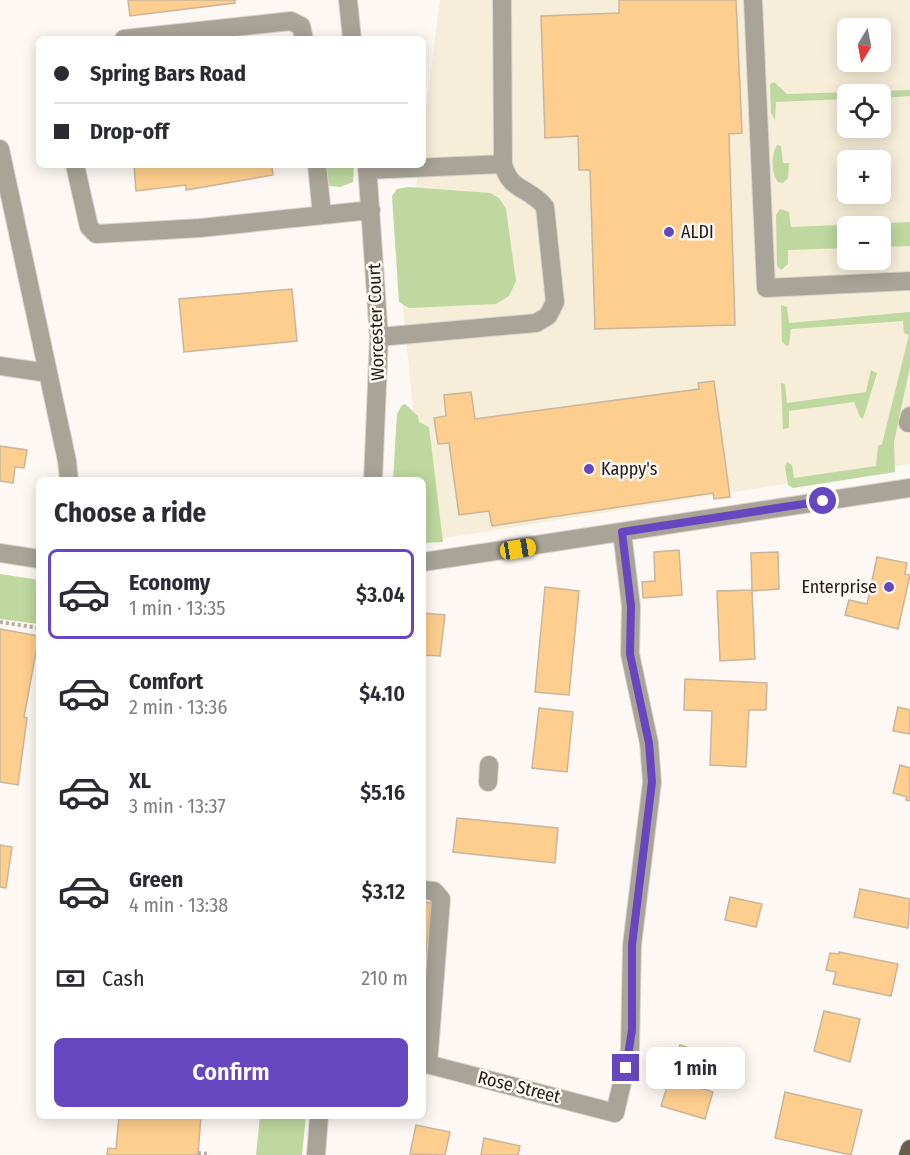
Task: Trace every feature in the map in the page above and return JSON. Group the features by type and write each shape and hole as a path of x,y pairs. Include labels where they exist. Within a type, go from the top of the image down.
{"main road":[{"path":"908,1155 910,1149"}],"street":[{"path":"348,0 352,36"},
{"path":"379,337 536,323 548,316 555,302 544,207 539,200 512,184 502,164 502,0"},
{"path":"753,0 766,288 910,280"},
{"path":"152,36 291,21 301,26 303,36"},
{"path":"0,149 67,460 69,477"},
{"path":"426,166 502,164"},
{"path":"76,168 89,227 96,234 200,228 371,210"},
{"path":"317,168 322,215"},
{"name":"Worcester Court","path":"367,168 379,337 373,477"},
{"path":"0,366 48,373"},
{"path":"426,562 910,488"},
{"name":"Rose Street","path":"426,1063 615,1113 630,1049 632,945 652,782 649,743 630,654 631,606 622,532"},
{"path":"0,553 36,559"},
{"path":"426,890 434,891 441,899 426,1063"},
{"path":"316,1155 319,1119"}],"path":[{"path":"0,622 36,628"},
{"path":"198,1153 210,1154"}],"shaded area":[{"path":"440,0 910,0 910,464 426,541 426,477 420,477 402,297 419,168 426,168 426,110"}],"green space":[{"path":"774,82 787,94 837,92 837,99 776,102 775,120 771,113 770,84"},
{"path":"910,90 910,96 891,97 891,91"},
{"path":"777,145 781,146 783,163 789,163 788,178 783,183 778,182 773,169"},
{"path":"325,168 354,168 353,182 340,187 329,186"},
{"path":"409,187 490,193 499,198 506,209 516,281 509,296 496,304 409,308 399,302 392,196 397,189"},
{"path":"780,209 789,212 791,227 837,225 837,248 788,250 788,264 781,270 777,266 776,215"},
{"path":"910,222 910,246 891,247 891,223"},
{"path":"781,305 787,307 789,323 910,312 910,367 894,442 895,472 793,488 788,485 785,467 787,462 792,465 794,478 876,466 878,446 882,444 909,335 904,333 903,321 791,329 789,345 786,346 782,341"},
{"path":"871,370 877,373 863,419 854,402 789,411 789,428 783,429 781,383 785,384 787,403 866,392"},
{"path":"405,404 418,416 419,422 429,427 443,542 426,543 426,477 393,477 397,414"},
{"path":"0,574 36,580 36,624 0,619"},
{"path":"260,1119 306,1119 302,1155 256,1155"}],"building":[{"path":"128,0 235,0 235,3 130,16"},
{"path":"619,0 736,0 742,133 729,134 735,325 595,329 590,170 579,170 578,136 545,138 541,16 619,13"},
{"path":"134,168 272,168 273,175 186,190 186,185 136,191"},
{"path":"292,289 297,341 184,352 179,299"},
{"name":"Kappy's","path":"714,381 730,497 714,499 713,493 492,526 489,511 459,515 449,443 438,444 434,418 446,416 444,395 471,392 475,419 699,389 698,383"},
{"path":"0,446 27,450 24,468 15,467 13,483 0,481"},
{"path":"679,550 682,595 643,598 642,582 655,581 654,552"},
{"path":"778,552 779,589 752,591 755,659 720,661 717,591 752,590 751,553"},
{"name":"Enterprise","path":"877,557 907,563 905,574 910,575 898,629 845,615 849,600 867,604"},
{"path":"545,587 579,591 569,695 535,692"},
{"path":"426,613 445,615 440,656 426,655"},
{"path":"0,629 36,635 36,652 24,717 27,718 18,785 0,782"},
{"path":"685,679 767,683 766,710 749,710 746,767 710,765 712,711 684,710"},
{"path":"898,707 910,710 910,734 893,731"},
{"path":"539,708 573,712 567,772 532,768"},
{"path":"900,765 910,768 910,801 906,800 907,797 893,793"},
{"path":"457,818 558,828 555,863 453,852"},
{"path":"0,845 12,847 6,888 0,887"},
{"path":"860,889 910,899 908,928 854,917"},
{"path":"730,897 762,904 756,927 725,920"},
{"path":"426,902 431,903 426,955"},
{"path":"839,952 898,964 891,996 833,984 836,972 826,970 830,953 839,954"},
{"path":"824,1011 860,1019 850,1062 814,1051"},
{"path":"680,1045 710,1055 700,1088 713,1092 705,1119 661,1106"},
{"path":"785,1092 862,1110 851,1155 775,1138"},
{"path":"119,1119 201,1119 198,1155 107,1155 108,1148 116,1149"},
{"path":"416,1125 450,1132 445,1155 410,1154"},
{"path":"484,1138 520,1146 518,1155 481,1155"}],"place":[{"name":"ALDI","path":"669,232"},
{"name":"Kappy's","path":"589,469"},
{"name":"Enterprise","path":"889,587"}],"route":[{"path":"626,1068 632,1030 632,945 652,782 649,743 630,654 631,606 622,532 823,501"}]}
